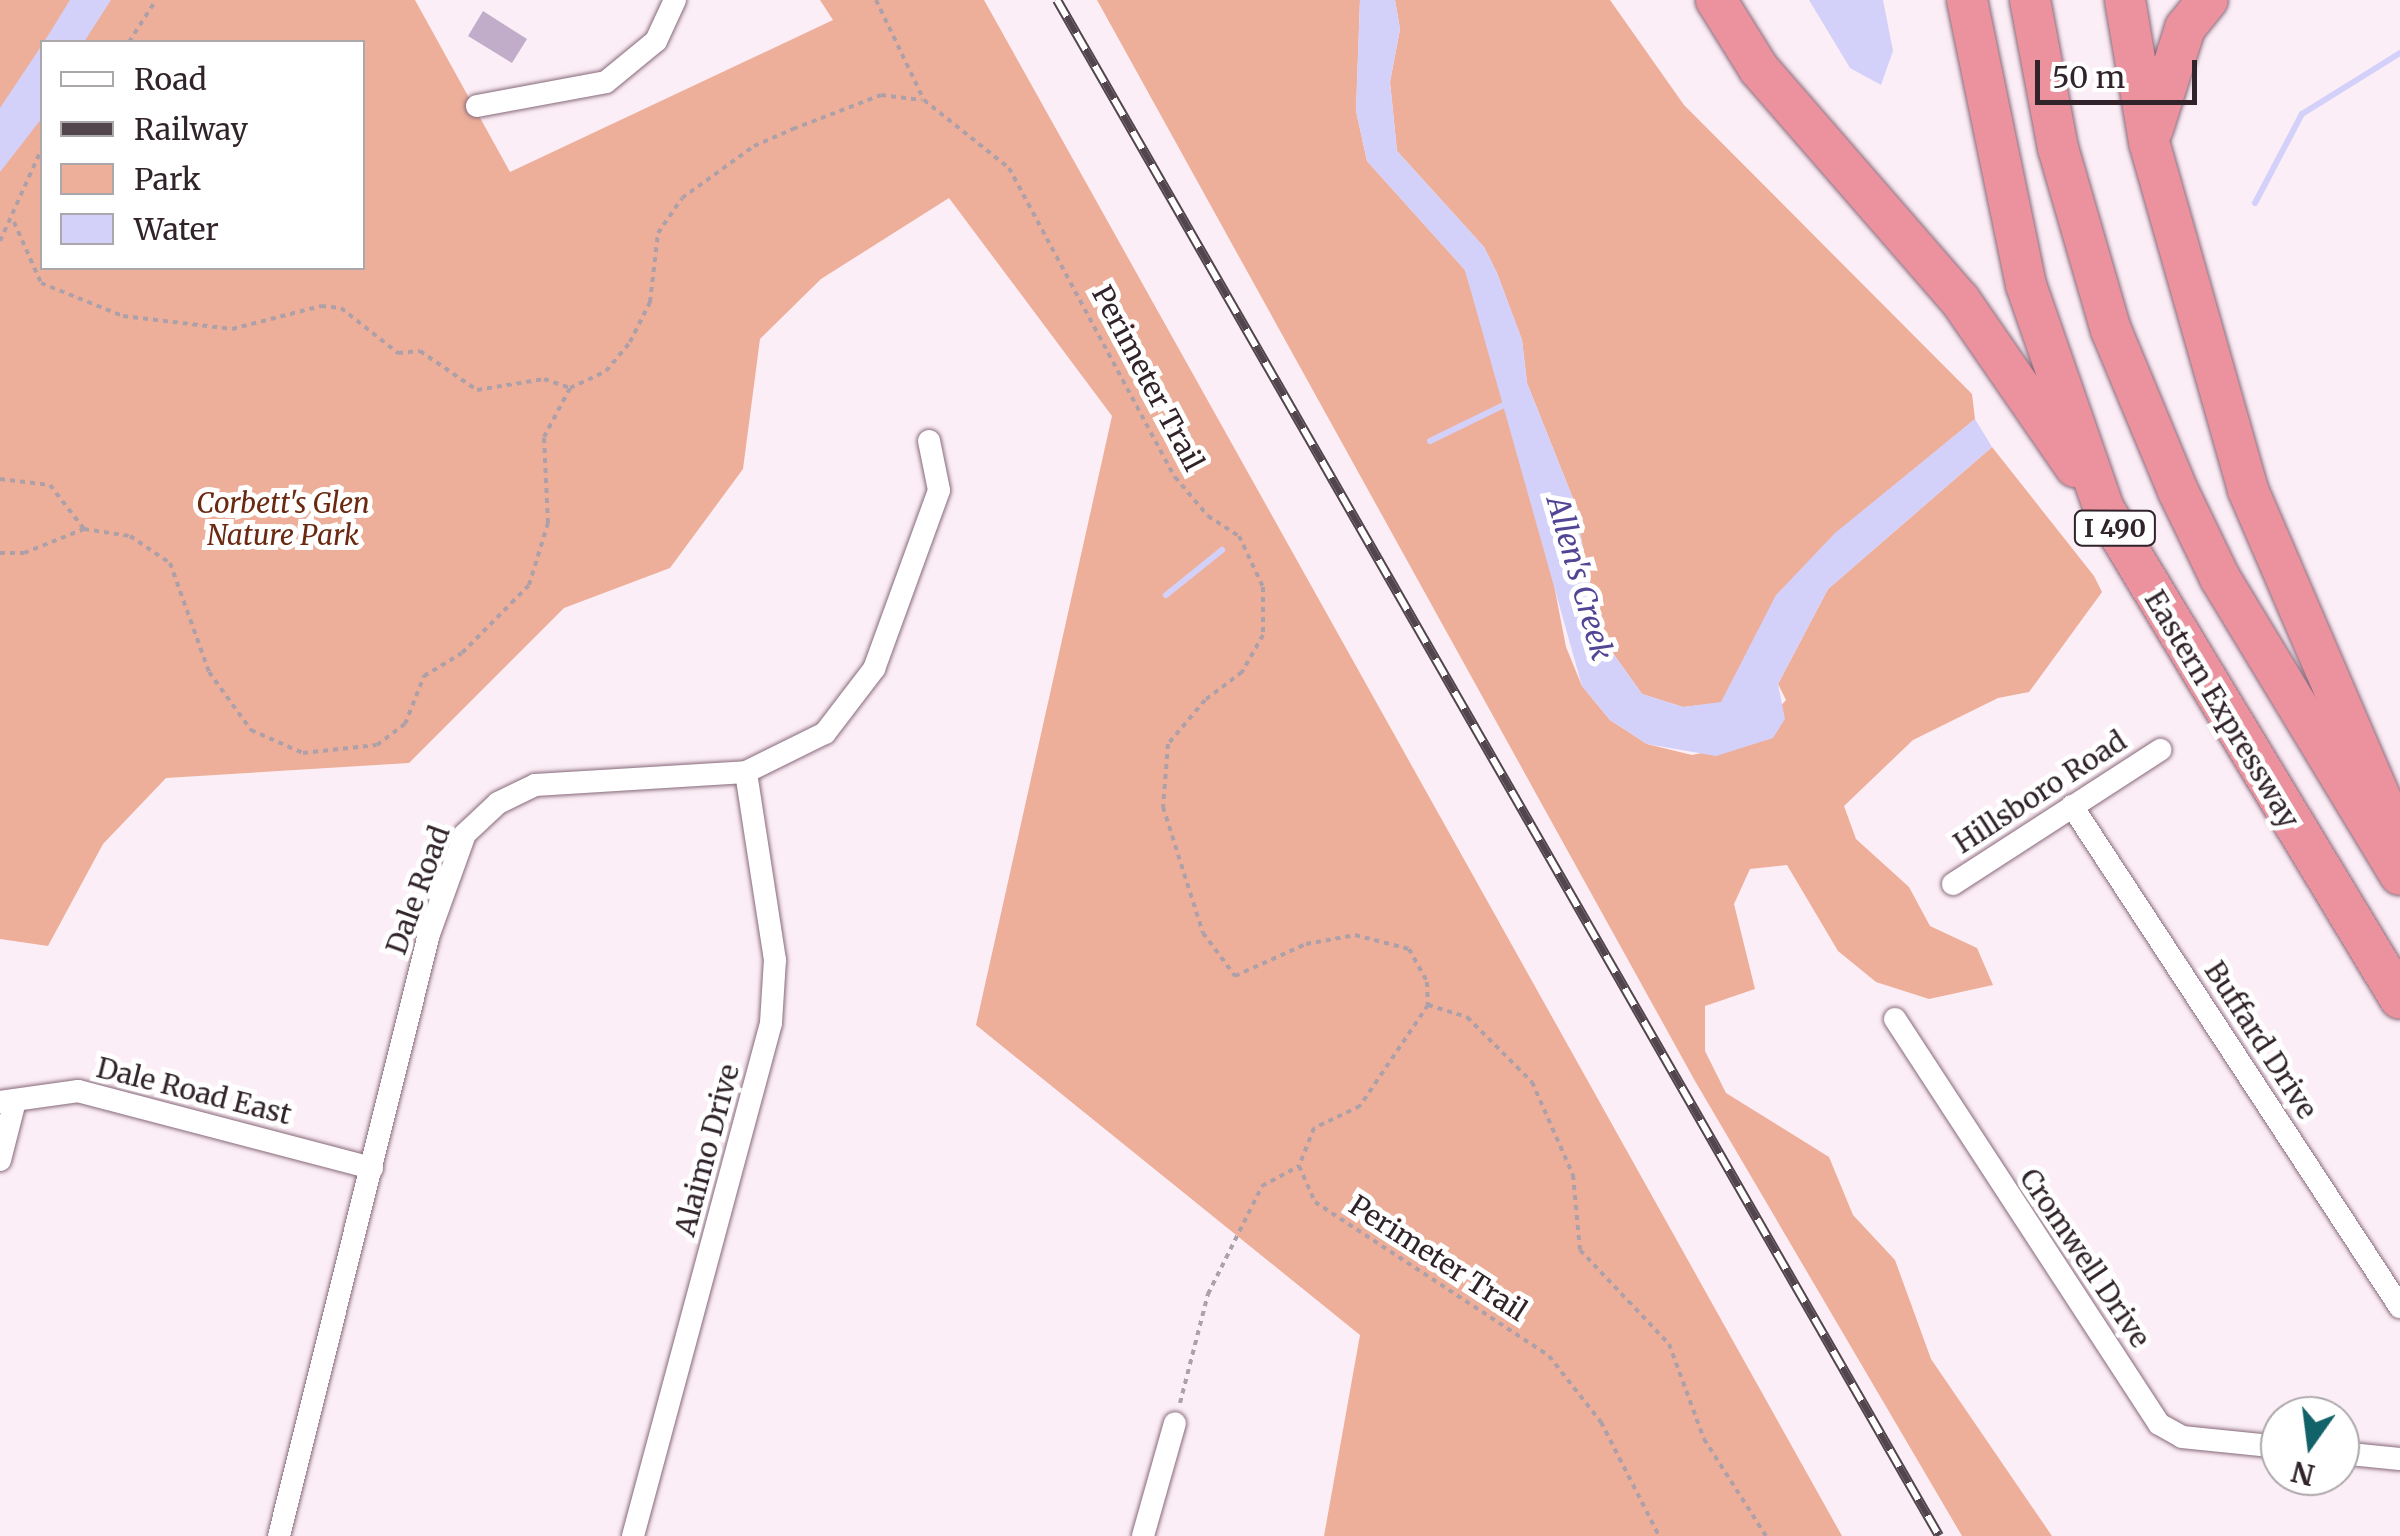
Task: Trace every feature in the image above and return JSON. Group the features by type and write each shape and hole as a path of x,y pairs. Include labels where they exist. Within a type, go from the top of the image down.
{"highway":[{"path":"1716,0 1759,69 1960,300 2104,508"},
{"name":"Eastern Expressway","path":"1967,0 2026,286 2104,508 2400,999"},
{"name":"I 490","path":"2030,0 2058,148 2111,330 2178,491 2220,578 2400,875"},
{"path":"2125,0 2150,142 2248,490 2400,843"},
{"path":"2150,142 2186,28 2208,0"}],"street":[{"path":"477,106 606,82 656,41 675,0"},
{"name":"Dale Road","path":"279,1536 429,934 476,821 513,794 558,780 746,772 825,733 859,696 940,490 929,441"},
{"name":"Hillsboro Road","path":"1954,884 2160,750"},
{"name":"Alaimo Drive","path":"633,1536 770,1023 775,960 746,772"},
{"name":"Buffard Drive","path":"2072,806 2400,1307"},
{"name":"Cromwell Drive","path":"1896,1019 2158,1424 2182,1436 2260,1445"},
{"name":"Dale Road East","path":"7,1104 78,1092 372,1168"},
{"path":"0,1160 7,1104"},
{"path":"1144,1536 1175,1422"},
{"path":"2360,1455 2400,1459"}],"path":[{"path":"129,40 156,0"},
{"name":"Perimeter Trail","path":"876,0 924,100 1009,168 1175,477 1208,516 1239,536 1263,587 1263,636 1242,672 1168,744 1163,807 1203,933 1235,976 1306,944 1355,935 1409,949 1427,982 1428,1005"},
{"path":"14,222 42,283 123,316 232,329 321,306 341,308 398,352 420,351 477,390 526,379 570,388 606,371 630,342 650,302 658,234 682,198 754,146 793,129 881,94 924,100"},
{"path":"0,241 14,222 40,153"},
{"path":"0,553 24,553 84,529 130,536 170,564 209,672 251,730 303,753 377,745 405,724 424,676 512,605 529,585 548,523 544,437 570,388"},
{"path":"0,479 50,485 84,529"},
{"path":"1175,1422 1208,1294 1262,1186 1299,1166 1314,1128 1360,1106 1428,1005 1468,1017 1532,1082 1574,1175 1580,1250 1668,1344 1704,1439 1766,1536"},
{"name":"Perimeter Trail","path":"1299,1166 1315,1202 1549,1356 1601,1422 1658,1536"}],"green space":[{"name":"Corbett's Glen Nature Park","path":"0,0 415,0 510,172 833,20 820,0 984,0 1842,1536 1324,1536 1360,1335 976,1025 1112,416 949,198 821,279 760,339 743,469 670,568 564,608 409,763 166,778 103,844 48,946 0,939"},
{"path":"1097,0 1360,0 1356,111 1367,161 1465,270 1542,523 1566,647 1582,686 1610,720 1647,744 1692,755 1747,744 1786,700 1778,684 1828,589 1992,447 2094,576 2102,592 2029,692 1998,698 1913,740 1844,806 1856,839 1909,887 1930,926 1977,948 1993,985 1929,999 1876,982 1838,951 1787,865 1750,869 1734,904 1755,989 1705,1006 1705,1051 1726,1093 1829,1157 1853,1215 1895,1260 1931,1359 2052,1536 1962,1536 1695,1081"},
{"path":"1395,0 1610,0 1684,105 1972,394 1975,419 1857,516 1721,703 1683,707 1642,694 1600,635 1574,501 1527,383 1522,340 1497,273 1484,247 1397,151 1390,82 1400,29"}],"water":[{"path":"70,0 111,0 85,40 45,40"},
{"path":"1360,0 1395,0 1400,29 1390,82 1397,151 1484,247 1497,273 1522,340 1527,383 1574,501 1600,635 1642,694 1683,707 1721,702 1776,595 1835,533 1975,419 1992,447 1828,589 1778,684 1785,719 1773,738 1716,756 1647,744 1610,720 1582,686 1465,270 1367,161 1356,111"},
{"path":"1809,0 1883,0 1893,51 1881,85 1850,68"},
{"path":"40,48 40,121 0,172 0,108"}],"building":[{"path":"483,11 527,39 512,63 468,36"}],"waterway":[{"name":"Allen's Creek","path":"2255,203 2302,114 2400,53"},
{"path":"1430,441 1510,402"},
{"path":"1166,595 1222,550"}],"railway":[{"path":"1057,0 1939,1536"}]}
